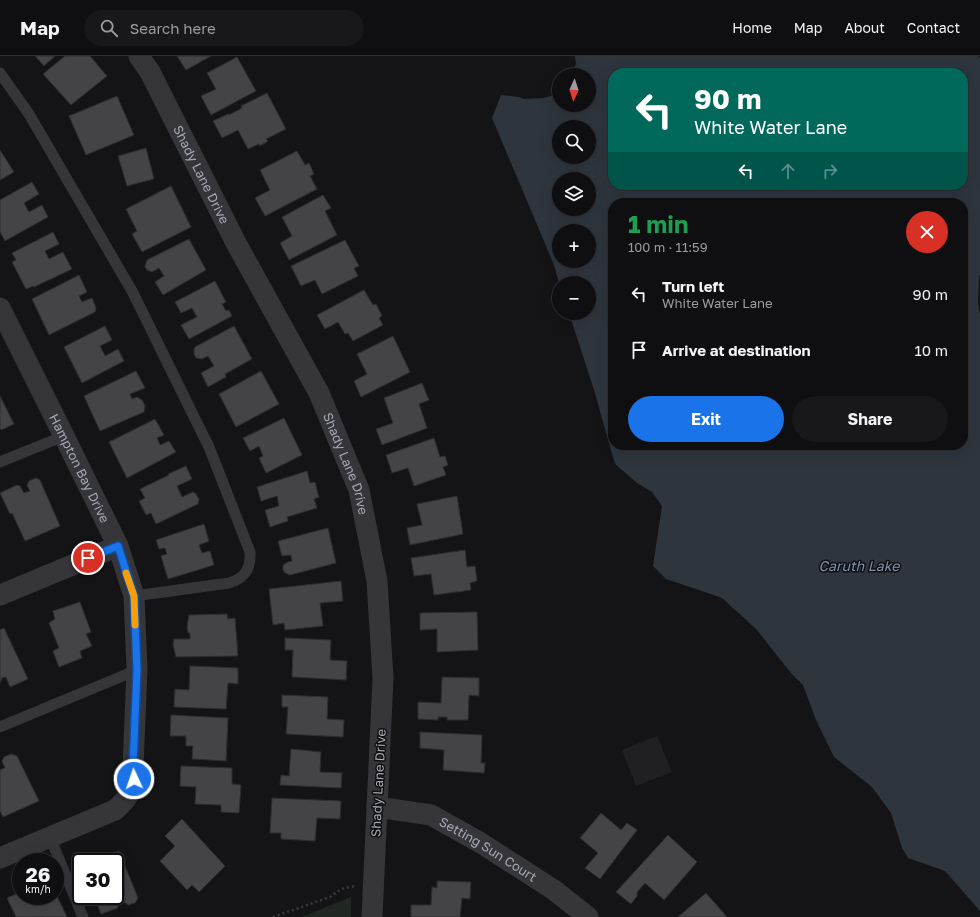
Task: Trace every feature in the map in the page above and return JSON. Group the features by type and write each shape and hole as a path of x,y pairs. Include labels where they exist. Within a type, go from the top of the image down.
{"street":[{"name":"Shady Lane Drive","path":"139,56 150,72 236,243 319,393 359,490 377,581 383,678 372,917"},
{"name":"Hampton Bay Drive","path":"2,319 64,436 118,546 134,596 137,670 133,766 134,779 131,791 125,802 115,810 50,837"},
{"path":"0,595 118,546"},
{"name":"Setting Sun Court","path":"377,806 431,815 481,843 554,890 588,917"},
{"path":"0,858 50,837"}],"lane":[{"path":"0,73 30,114 132,291 209,447 250,552 248,568 237,580 229,583 134,596"},
{"path":"0,462 64,436"},
{"path":"0,727 137,670"},
{"path":"50,837 83,917"}],"path":[{"path":"273,917 330,897 341,890 356,885 373,885"}],"shaded area":[{"path":"657,736 672,772 636,786 622,750"},
{"path":"351,897 351,917 302,917"}],"water":[{"name":"Caruth Lake","path":"575,56 978,56 980,58 980,274 978,303 980,313 980,911 945,871 908,858 902,848 891,813 872,787 834,757 816,720 803,685 791,673 756,629 722,598 666,579 653,566 662,506 652,492 637,483 615,464 611,450 968,450 968,198 608,198 608,439 571,320 596,320 596,276 557,276 555,268 596,268 596,224 552,224 552,260 492,118 501,95 524,99 552,96 552,112 596,112 596,68 574,68 576,64"}],"building":[{"path":"35,56 55,56 44,66"},
{"path":"65,56 90,56 107,76 71,105 43,74"},
{"path":"177,56 211,56 186,70"},
{"path":"237,57 256,91 211,115 201,96 216,89 207,73"},
{"path":"267,93 286,129 266,139 268,141 260,146 259,144 248,149 238,130 222,138 213,121 228,114 229,115 242,108 241,106"},
{"path":"117,96 134,135 86,155 69,116"},
{"path":"146,148 154,179 127,186 118,156"},
{"path":"0,150 14,172 0,180"},
{"path":"297,151 305,165 309,163 314,174 310,176 317,189 265,216 255,198 270,190 260,170"},
{"path":"32,182 39,194 24,203 29,212 42,205 48,217 5,241 0,232 0,200"},
{"path":"171,186 191,227 142,252 132,234 137,231 126,209"},
{"path":"323,195 331,208 325,211 337,235 289,260 280,243 292,236 282,217"},
{"path":"53,232 59,244 45,251 49,259 63,252 72,269 34,287 33,286 26,289 12,262 16,260 12,253"},
{"path":"189,239 206,270 163,295 155,282 164,276 159,268 152,272 147,270 145,267 147,260"},
{"path":"345,240 359,266 354,268 358,276 322,294 315,280 301,286 291,266"},
{"path":"79,275 87,292 79,296 82,302 92,298 96,308 95,312 49,335 32,299"},
{"path":"215,281 226,302 222,304 226,311 229,310 232,316 189,339 181,325 197,317 192,308 181,313 175,302"},
{"path":"364,290 373,305 376,304 382,316 379,318 383,325 353,341 348,333 345,334 338,322 325,329 317,315"},
{"path":"105,326 112,340 100,346 105,356 118,349 124,361 82,383 64,347"},
{"path":"234,326 252,359 225,374 226,377 208,387 201,373 214,366 208,356 202,359 196,358 194,349 195,347"},
{"path":"393,336 410,372 361,397 354,381 367,374 357,354"},
{"path":"136,371 145,388 130,394 132,399 137,397 142,400 145,406 144,412 100,431 84,396"},
{"path":"261,371 279,404 236,427 219,394"},
{"path":"422,383 429,400 419,404 427,428 382,445 376,429 393,423 384,398"},
{"path":"0,396 14,424 1,430 0,428"},
{"path":"284,418 302,455 266,473 259,458 263,456 259,446 250,451 243,438"},
{"path":"155,419 164,435 157,438 160,445 169,441 176,452 127,478 109,442"},
{"path":"434,438 440,457 445,456 448,465 443,467 446,475 414,486 408,468 392,473 386,455"},
{"path":"186,466 192,479 177,486 182,497 193,492 196,494 199,499 198,504 156,524 151,513 146,515 139,501 145,498 140,489"},
{"path":"307,471 310,483 315,482 319,497 314,499 317,508 287,517 288,521 270,527 265,510 279,506 277,496 261,501 257,487"},
{"path":"36,478 40,480 60,526 25,541 12,513 10,514 0,493 17,485 20,486 24,493 30,491 27,485 29,481"},
{"path":"457,496 463,534 410,545 407,528 422,525 417,504"},
{"path":"204,524 209,541 199,545 202,553 210,551 214,565 168,579 161,556 167,554 165,548 159,549 156,540"},
{"path":"328,528 336,563 290,575 285,573 283,570 283,565 292,561 291,555 282,556 278,541"},
{"path":"465,550 467,567 475,566 477,581 470,583 471,590 434,595 431,574 414,576 411,558"},
{"path":"341,581 343,601 320,603 323,626 285,630 284,623 273,625 269,589"},
{"path":"80,602 91,632 86,634 92,646 80,651 82,658 59,667 53,651 59,648 49,623 55,619 53,611"},
{"path":"477,612 478,650 437,652 437,629 420,630 420,613"},
{"path":"227,614 228,619 235,618 238,656 176,657 173,645 174,639 190,639 190,633 188,633 187,627 189,615"},
{"path":"4,628 28,679 10,687 6,677 2,678 0,683 0,630"},
{"path":"285,638 331,640 330,660 347,661 346,680 292,677 293,650 285,650"},
{"path":"190,666 238,668 238,684 228,683 226,709 174,707 175,689 189,690"},
{"path":"442,677 479,678 479,696 469,695 468,720 447,720 447,717 438,717 438,720 418,719 418,702 441,703"},
{"path":"282,695 328,697 327,719 344,720 343,737 286,734 288,707 282,707"},
{"path":"171,715 228,718 226,761 192,759 193,746 186,746 186,736 170,736"},
{"path":"420,732 482,735 481,763 485,763 484,773 443,770 444,750 420,748"},
{"path":"291,749 321,752 320,772 342,773 341,788 280,785 281,775 289,776"},
{"path":"11,754 17,756 39,801 3,817 0,811 0,770 5,768 2,761 4,757"},
{"path":"181,766 232,768 232,784 241,785 239,813 221,812 221,805 195,804 196,787 180,786"},
{"path":"272,798 341,801 340,819 317,818 315,841 281,839 281,833 270,833"},
{"path":"601,813 621,830 627,823 637,830 600,879 585,868 598,853 580,838"},
{"path":"182,819 225,866 199,892 192,885 187,890 160,861 175,846 165,836"},
{"path":"668,835 697,862 664,900 645,883 637,892 637,896 631,904 616,892"},
{"path":"124,863 138,898 135,903 128,905 124,902"},
{"path":"437,881 471,882 470,899 462,898 460,917 411,917 411,905 431,905 432,887 437,888"},
{"path":"706,893 727,917 678,917"},
{"path":"12,896 12,905 61,905 67,917 16,917 7,898"},
{"path":"98,905 117,905 118,908 101,914"}],"slow traffic":[{"path":"126,573 134,596 135,625"}],"route":[{"path":"88,558 118,546 134,596 137,670 133,766 134,779"}]}
